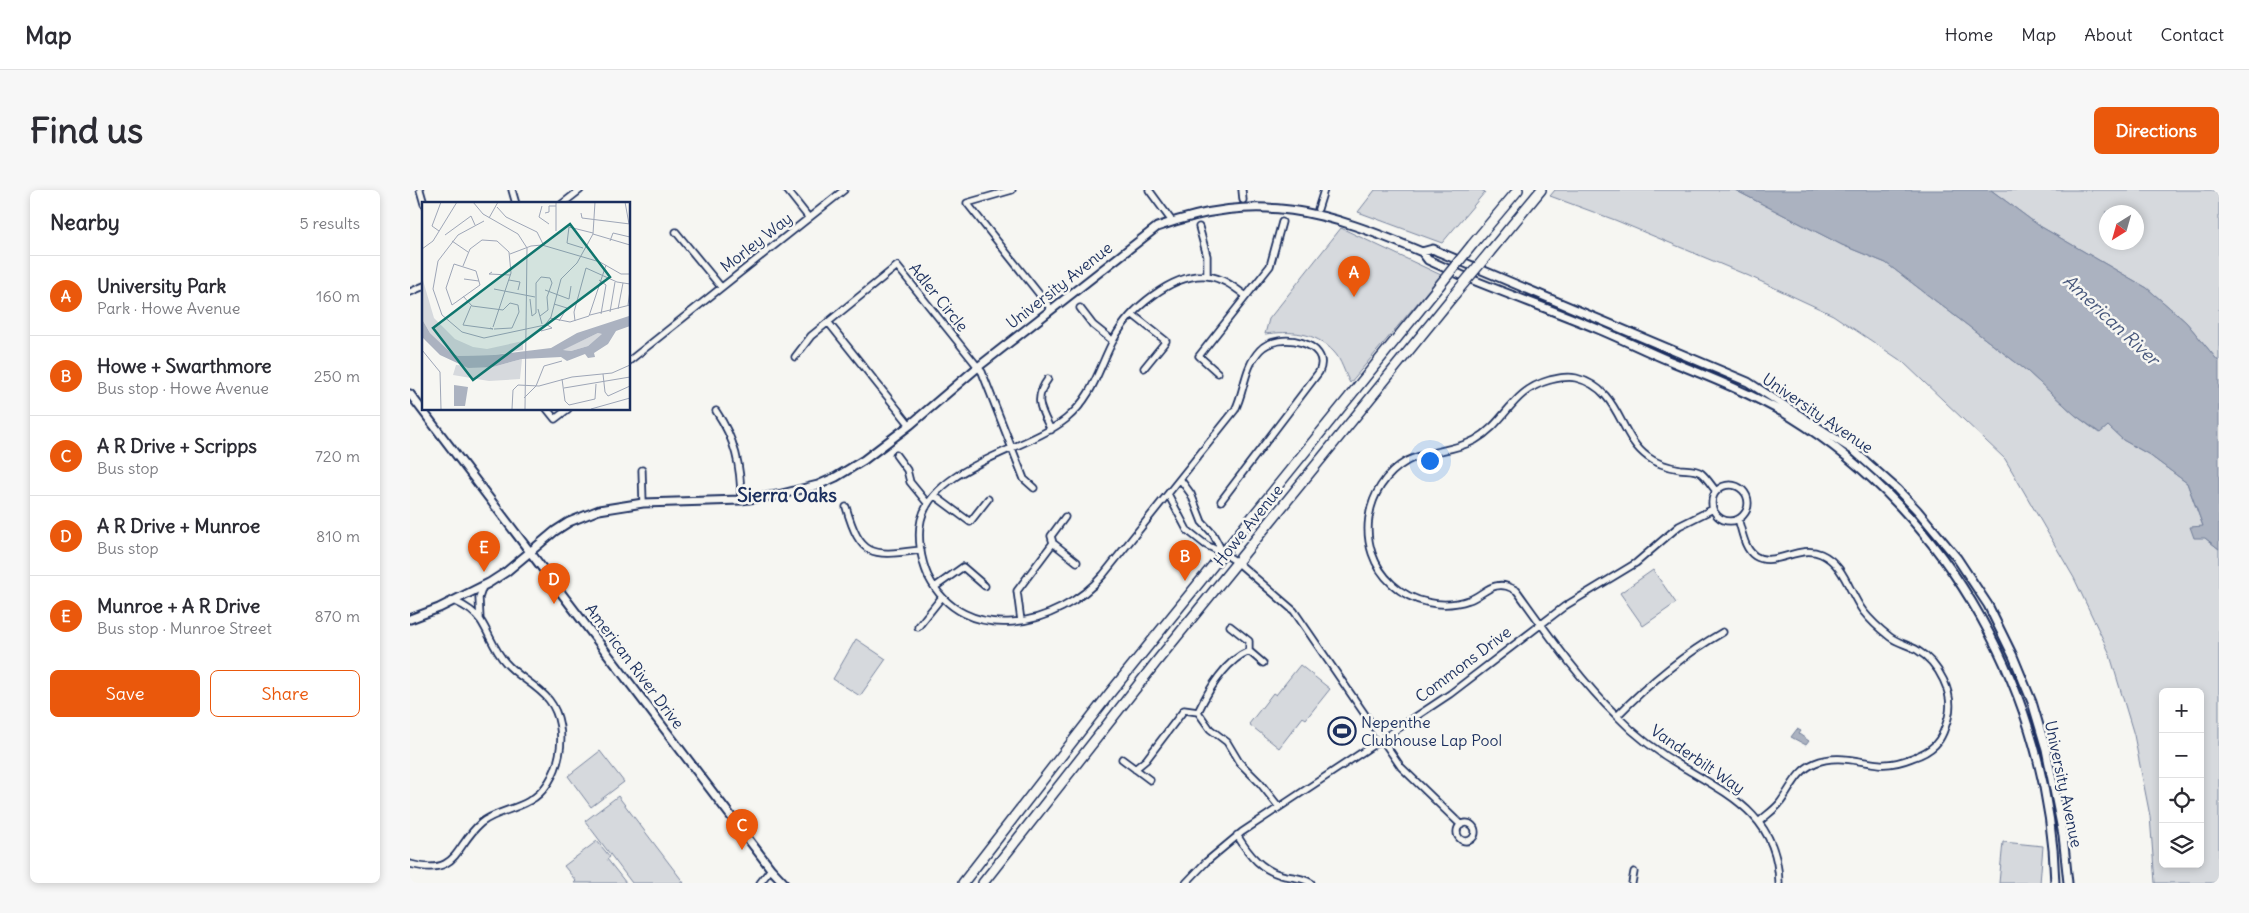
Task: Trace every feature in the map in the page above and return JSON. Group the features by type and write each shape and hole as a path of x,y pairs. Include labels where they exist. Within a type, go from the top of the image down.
{"main road":[{"name":"Howe Avenue","path":"963,883 1110,693 1518,190"},
{"name":"Howe Avenue","path":"983,883 1237,562 1541,190"}],"street":[{"path":"565,202 580,190"},
{"name":"Morley Way","path":"787,190 809,218"},
{"name":"Morley Way","path":"630,359 844,190"},
{"path":"1012,190 967,203 1051,309"},
{"path":"1149,190 1171,220"},
{"path":"1242,190 1243,200"},
{"path":"1318,209 1323,191"},
{"name":"University Avenue","path":"410,619 454,601 483,586 506,572 546,538 569,522 599,510 643,503 741,500 794,492 836,477 864,460 910,424 978,367 1139,239 1171,220 1209,206 1251,200"},
{"name":"University Avenue","path":"1284,201 1318,209 1422,252 1428,260 1718,379 1790,417 1840,451 1884,490 1944,559 1975,606 2000,657 2019,703 2040,768 2051,822 2055,883"},
{"path":"1218,373 1199,356 1270,266 1282,222"},
{"path":"1199,227 1207,256 1207,276"},
{"name":"Morley Way","path":"676,232 721,288"},
{"name":"University Avenue","path":"1422,252 1433,249 1739,377 1837,439 1897,489 1917,510 1962,565 1988,605 2013,656 2032,702 2046,749 2063,835 2068,883"},
{"name":"Adler Circle","path":"795,357 802,344 897,266 978,367"},
{"path":"1221,501 1319,372 1322,365 1320,357 1312,348 1286,339 1271,342 1260,350 1244,379 1235,410 1103,575 1085,594 1071,603 1047,614 1021,621 999,622 973,618 960,612 935,587 926,572 921,550 921,520 928,504 935,496 960,473 1051,430 1070,415 1091,391 1113,341 1132,314 1177,281 1198,276 1223,280 1246,296"},
{"path":"410,292 422,287"},
{"path":"1080,308 1094,325 1113,341"},
{"path":"1132,314 1166,341 1144,368"},
{"path":"828,322 910,424"},
{"path":"978,367 988,383 1024,479 1034,488"},
{"name":"Vanderbilt Way","path":"1716,491 1699,472 1666,466 1644,454 1635,443 1608,398 1586,382 1568,377 1540,383 1526,390 1512,403 1495,425 1476,439 1453,449 1417,457 1398,467 1387,477 1373,499 1368,517 1368,533 1373,556 1378,567 1392,584 1414,598 1439,604 1469,600 1496,586 1509,586 1517,592 1581,678 1617,716 1660,752 1730,795 1759,822 1774,849 1778,863 1779,883"},
{"path":"1048,379 1039,392 1038,398 1051,430"},
{"name":"American River Drive","path":"410,394 422,410"},
{"name":"American River Drive","path":"422,410 771,869 784,883"},
{"path":"548,410 555,419 567,410"},
{"path":"716,411 730,435 738,459 741,500"},
{"path":"896,455 907,470 910,482 928,504"},
{"path":"642,470 643,503"},
{"path":"1180,479 1191,494 1202,522 1213,534 1223,553"},
{"path":"1727,485 1739,487 1744,491 1748,503 1743,515 1731,521 1717,516 1713,509 1712,500 1716,491 1727,485"},
{"path":"1168,494 1187,530 1206,545 1237,562 1294,611 1411,778 1461,825"},
{"path":"935,496 970,522 988,499"},
{"path":"846,507 855,536 865,547 872,551 886,554 921,550"},
{"name":"Commons Drive","path":"1186,883 1206,862 1237,836 1464,684 1541,624 1594,587 1636,563 1689,520 1713,509"},
{"path":"1065,517 1051,536 1053,543 1077,562"},
{"path":"1738,519 1746,545 1755,556 1772,559 1790,553 1811,551 1829,558 1842,573 1863,610 1878,626 1892,638 1917,650 1929,660 1945,682 1950,710 1940,739 1925,753 1900,762 1885,764 1834,758 1817,762 1800,772 1777,806 1759,822"},
{"path":"1021,621 1017,591 1053,543"},
{"path":"935,587 963,567 985,586"},
{"path":"410,864 421,867 436,867 449,862 460,852 471,832 483,821 530,801 543,790 554,774 559,759 558,720 549,700 506,664 494,647 480,619 479,598 483,586"},
{"path":"918,628 942,596"},
{"path":"454,601 480,619"},
{"path":"1230,626 1249,641 1249,651 1263,663"},
{"path":"1617,716 1639,693 1682,657 1723,632"},
{"path":"1198,712 1208,691 1237,656 1249,651"},
{"path":"1135,769 1146,760 1184,710 1198,712 1210,729 1227,742 1238,762 1260,783 1279,807"},
{"path":"1122,759 1150,780"},
{"path":"1237,836 1256,862 1265,868 1278,874 1312,883"},
{"path":"760,883 771,869"},
{"path":"1632,883 1634,872"}],"shaded area":[{"path":"1375,190 1481,190 1485,192 1442,243 1358,212"},
{"path":"1555,190 1735,190 1842,245 1886,263 2027,371 2075,415 2099,433 2108,426 2123,440 2148,454 2187,483 2203,526 2205,538 2219,549 2219,883 2155,883 2150,816 2134,735 2109,652 2074,578 2005,459 1903,362 1833,315 1749,276 1615,220 1550,196"},
{"path":"1991,190 2213,190 2219,196 2219,362 2186,322 2147,288 2038,225"},
{"path":"1341,228 1441,275 1350,383 1336,355 1327,345 1319,340 1310,336 1293,333 1265,334 1269,319"},
{"path":"1653,570 1676,603 1643,626 1620,593"},
{"path":"856,639 886,659 860,696 833,679"},
{"path":"1300,665 1330,689 1306,719 1303,717 1279,748 1249,724 1273,693 1276,695"},
{"path":"600,751 624,782 591,807 568,776"},
{"path":"618,796 684,883 632,883 585,821"},
{"path":"597,841 610,857 607,859 626,883 574,883 576,881 564,866"},
{"path":"2003,842 2043,846 2040,883 1999,883"}],"water":[{"name":"American River","path":"1735,190 1991,190 2038,225 2147,288 2186,322 2219,362 2219,549 2205,538 2194,538 2190,527 2203,526 2187,483 2148,454 2123,440 2108,426 2100,433 2075,415 2027,371 1886,263 1842,245"},
{"name":"Nepenthe Clubhouse Lap Pool","path":"1345,720 1351,724 1338,741 1333,737"},
{"path":"1797,729 1801,731 1799,734 1809,741 1806,745 1791,737"}],"place":[{"name":"University Park","path":"1354,297"},
{"name":"Munroe + A R Drive","path":"484,572"},
{"name":"Howe + Swarthmore","path":"1185,581"},
{"name":"A R Drive + Munroe","path":"554,604"},
{"name":"Nepenthe Clubhouse Lap Pool","path":"1342,731"},
{"name":"A R Drive + Scripps","path":"742,850"}],"district":[{"name":"Sierra Oaks","path":"787,495"}]}
